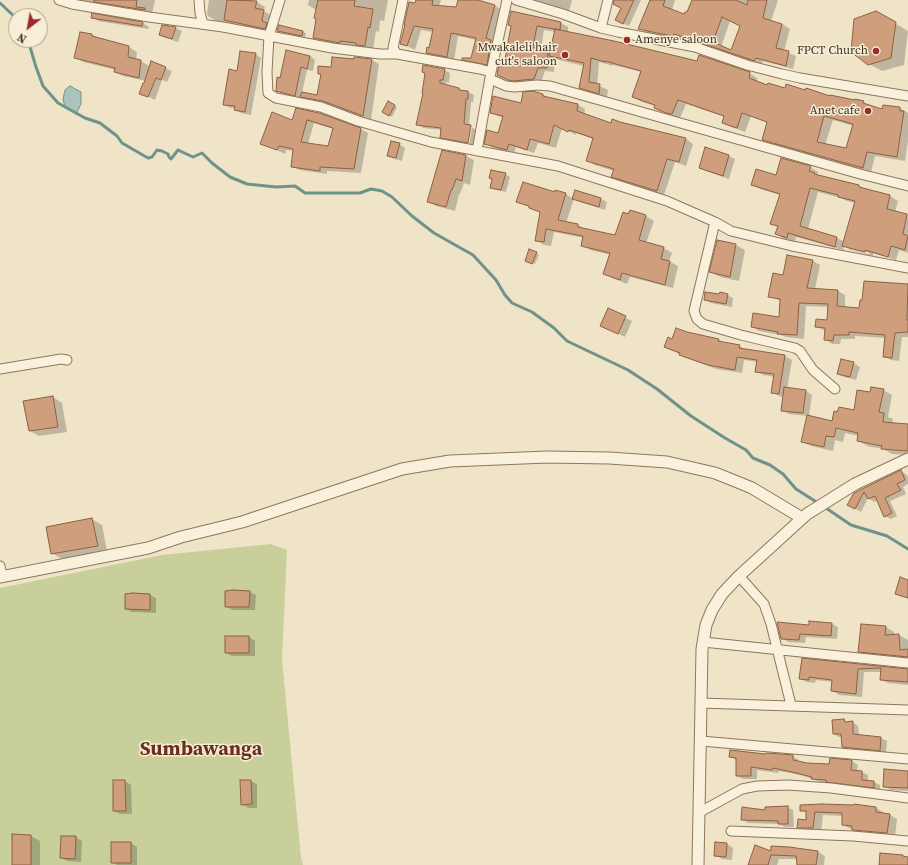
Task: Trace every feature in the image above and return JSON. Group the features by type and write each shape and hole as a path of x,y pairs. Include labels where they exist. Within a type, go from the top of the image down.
{"street":[{"path":"59,0 149,17 203,24 332,48 380,54 397,54 480,69 506,86 550,86 860,174 908,186"},
{"path":"198,0 203,24"},
{"path":"280,0 269,36 267,89 271,96 282,100 321,107 358,121 430,142 558,166 667,201 715,222 731,231 792,246 908,268"},
{"path":"397,54 393,48 403,0"},
{"path":"477,151 490,76 507,0"},
{"path":"516,0 563,14 601,28 695,47 747,65 800,78 908,96"},
{"path":"601,28 608,0"},
{"path":"715,222 694,311 696,319 703,324 795,348 814,370 835,389"},
{"path":"0,369 61,359 67,360"},
{"path":"1,573 148,548 181,537 242,522 402,469 450,461 547,457 609,458 667,462 715,473 752,488 802,518"},
{"path":"698,865 703,642 706,625 712,610 722,594 802,518 855,484 908,459"},
{"path":"740,576 764,604 771,624 791,705"},
{"path":"703,642 908,663"},
{"path":"701,703 908,710"},
{"path":"701,741 908,759"},
{"path":"700,812 742,789 757,786 803,786 908,798"},
{"path":"731,831 853,836 908,841"}],"green space":[{"path":"271,544 287,550 282,659 301,858 303,865 0,865 0,588 162,555"}],"water":[{"path":"70,86 81,92 81,104 76,114 65,107 63,99 65,90"}],"building":[{"path":"94,0 137,0 136,7 145,8 145,10 94,2"},
{"path":"227,0 257,1 255,8 264,10 262,21 267,23 265,29 224,20"},
{"path":"318,0 355,0 354,6 373,9 365,46 356,45 356,43 340,41 340,43 313,38 316,19 314,18"},
{"path":"416,0 433,0 432,5 456,7 458,0 478,0 495,5 486,38 491,40 487,65 462,60 462,58 471,58 476,38 451,33 447,57 426,53 427,47 429,48 433,29 414,26 407,46 400,44 409,2 415,3"},
{"path":"614,0 634,0 623,24 615,20 621,8 613,4"},
{"path":"650,0 665,0 663,6 684,14 687,12 692,0 736,0 747,5 748,0 767,0 763,18 782,24 776,48 789,51 786,66 756,58 754,61 674,34 672,36 638,29","holes":["722,17 740,26 731,50 713,42"]},
{"path":"511,11 561,22 560,30 537,26 533,47 548,50 547,68 538,68 534,79 513,81 497,75 500,59 505,59 511,26 508,25"},
{"path":"876,11 896,22 891,58 868,65 851,52 854,19"},
{"path":"92,13 143,22 142,26 91,18"},
{"path":"162,25 176,27 172,39 159,35"},
{"path":"279,25 303,31 302,36 277,31"},
{"path":"555,29 614,41 697,61 699,55 750,72 749,78 767,85 768,83 785,88 786,84 805,90 806,88 830,96 864,101 863,103 882,109 883,105 900,107 900,111 904,111 897,157 867,152 863,168 762,140 767,122 742,113 737,128 722,123 724,116 678,100 672,114 666,113 654,108 655,105 632,97 641,71 591,58 589,82 600,84 599,94 579,88 584,63 549,56","holes":["824,116 853,124 846,148 817,142"]},
{"path":"80,32 92,34 92,36 129,46 128,57 141,60 139,78 114,72 115,68 74,58"},
{"path":"286,50 310,56 307,69 301,67 295,96 276,91 277,77 280,78"},
{"path":"240,51 256,53 245,112 234,110 235,106 223,105 229,69 237,71"},
{"path":"332,57 372,59 363,116 323,101 300,97 302,92 317,95 321,74 318,74 318,66 331,67"},
{"path":"151,61 166,67 161,80 156,78 148,97 139,94"},
{"path":"423,65 445,69 443,80 440,80 440,83 459,88 459,90 468,91 464,124 471,125 468,143 440,138 441,128 416,125 423,93 425,73 422,72"},
{"path":"533,91 543,94 543,96 578,104 577,111 611,123 612,119 686,138 679,162 667,159 657,191 611,177 614,169 586,161 593,138 569,130 568,132 554,125 549,144 530,139 527,150 509,144 507,150 484,144 487,130 498,133 503,116 490,113 493,96 521,103 523,92"},
{"path":"388,101 395,105 389,116 382,112"},
{"path":"296,108 319,113 361,128 354,169 320,167 320,171 291,167 293,149 279,146 277,150 260,144 272,112 292,120","holes":["307,120 333,128 328,146 301,142"]},
{"path":"391,141 400,143 396,158 387,156"},
{"path":"705,147 729,155 723,176 699,168"},
{"path":"442,150 466,155 462,181 456,179 446,207 427,202"},
{"path":"781,158 811,166 809,171 815,173 814,174 859,185 859,187 890,195 887,209 907,214 903,234 908,236 905,250 891,246 888,257 865,250 865,252 842,246 855,201 810,188 800,226 837,237 835,247 788,233 787,238 775,234 778,226 770,224 780,194 751,185 756,169 776,175"},
{"path":"491,170 506,173 501,190 490,188 492,179 489,178"},
{"path":"523,182 555,192 555,190 566,193 558,220 578,224 578,227 615,235 623,212 628,214 630,210 646,215 639,240 664,247 661,259 670,261 665,285 622,273 620,280 603,274 610,253 581,246 583,236 546,229 544,242 535,241 540,212 529,208 529,206 516,202"},
{"path":"575,190 601,198 599,207 572,199"},
{"path":"717,240 736,244 730,277 709,272"},
{"path":"529,249 537,252 532,264 525,261"},
{"path":"787,255 813,260 807,288 838,290 837,306 859,308 860,300 862,300 864,281 908,284 908,332 895,333 892,358 883,357 885,335 849,332 849,335 834,335 833,341 824,340 825,328 815,327 816,319 827,320 828,304 799,303 797,335 777,334 778,332 751,327 753,313 779,317 780,299 768,297 773,273 783,275"},
{"path":"705,292 719,294 720,292 728,294 726,304 704,300"},
{"path":"608,308 626,316 618,334 600,326"},
{"path":"676,328 719,339 718,341 740,345 739,348 785,355 779,394 771,393 774,374 755,372 757,360 737,357 735,370 708,365 679,355 680,353 664,347 668,337 672,339"},
{"path":"841,359 854,362 850,377 837,374"},
{"path":"784,387 806,390 803,413 781,411"},
{"path":"871,387 884,389 879,412 884,413 883,422 908,424 908,451 881,449 882,446 857,441 858,433 836,428 834,437 826,436 824,447 801,442 807,415 832,421 834,411 837,412 839,407 854,410 857,390 870,392"},
{"path":"53,396 58,427 29,431 23,401"},
{"path":"901,470 905,480 897,484 901,490 885,498 892,513 884,517 875,496 868,499 864,492 855,509 847,505 854,493"},
{"path":"92,518 98,546 51,554 46,527"},
{"path":"900,577 908,580 908,598 895,594"},
{"path":"225,591 250,591 249,607 225,607"},
{"path":"125,594 150,594 150,610 125,609"},
{"path":"809,621 832,623 831,636 800,634 799,640 781,639 777,622 809,625"},
{"path":"861,624 886,626 885,635 899,634 900,650 908,649 908,657 858,652"},
{"path":"225,636 249,636 249,653 225,653"},
{"path":"802,658 908,669 908,682 880,680 881,668 858,669 856,694 831,691 832,680 809,677 809,680 799,679"},
{"path":"844,719 845,722 853,721 853,734 881,737 880,751 842,747 841,734 833,734 832,720"},
{"path":"730,750 765,754 793,755 793,760 807,763 829,764 830,758 852,760 851,770 862,771 862,780 874,781 874,788 826,782 826,780 811,779 812,777 773,768 772,770 751,767 751,776 736,776 736,758 729,757"},
{"path":"884,769 908,771 908,788 883,787"},
{"path":"113,780 125,780 126,811 113,811"},
{"path":"240,780 251,780 252,804 241,805"},
{"path":"854,804 876,807 876,812 890,814 887,833 852,830 852,826 842,825 842,813 815,812 813,828 797,828 798,819 806,820 806,811 800,811 800,805"},
{"path":"788,806 788,824 778,824 778,821 741,820 742,807 765,810 765,807"},
{"path":"12,834 31,835 31,865 12,865"},
{"path":"61,836 76,836 75,859 60,858"},
{"path":"111,842 131,842 131,863 111,863"},
{"path":"715,842 727,843 726,857 714,856"},
{"path":"755,845 771,851 771,846 818,851 816,865 797,865 796,856 771,855 768,865 748,865"},
{"path":"880,853 903,855 908,857 908,865 879,865"}],"waterway":[{"path":"0,3 8,10"},
{"path":"30,48 43,86 58,103 85,118 100,123 117,136 122,143 148,158 152,157 157,150 168,154 171,159 178,150 193,157 202,153 230,177 247,184 276,187 295,186 305,193 360,193 371,189 382,191 392,197 412,216 434,233 473,255 496,280 512,303 532,312 554,328 567,341 628,370 657,389 691,416 746,450 753,458 770,465 783,474 796,489 818,503"},
{"path":"823,506 851,525 887,536 908,549"}],"place":[{"name":"Amenye saloon","path":"627,40"},
{"name":"FPCT Church","path":"876,51"},
{"name":"Mwakaleli hair cut's saloon","path":"565,55"},
{"name":"Anet cafe","path":"868,111"}],"district":[{"name":"Sumbawanga","path":"201,750"}]}
